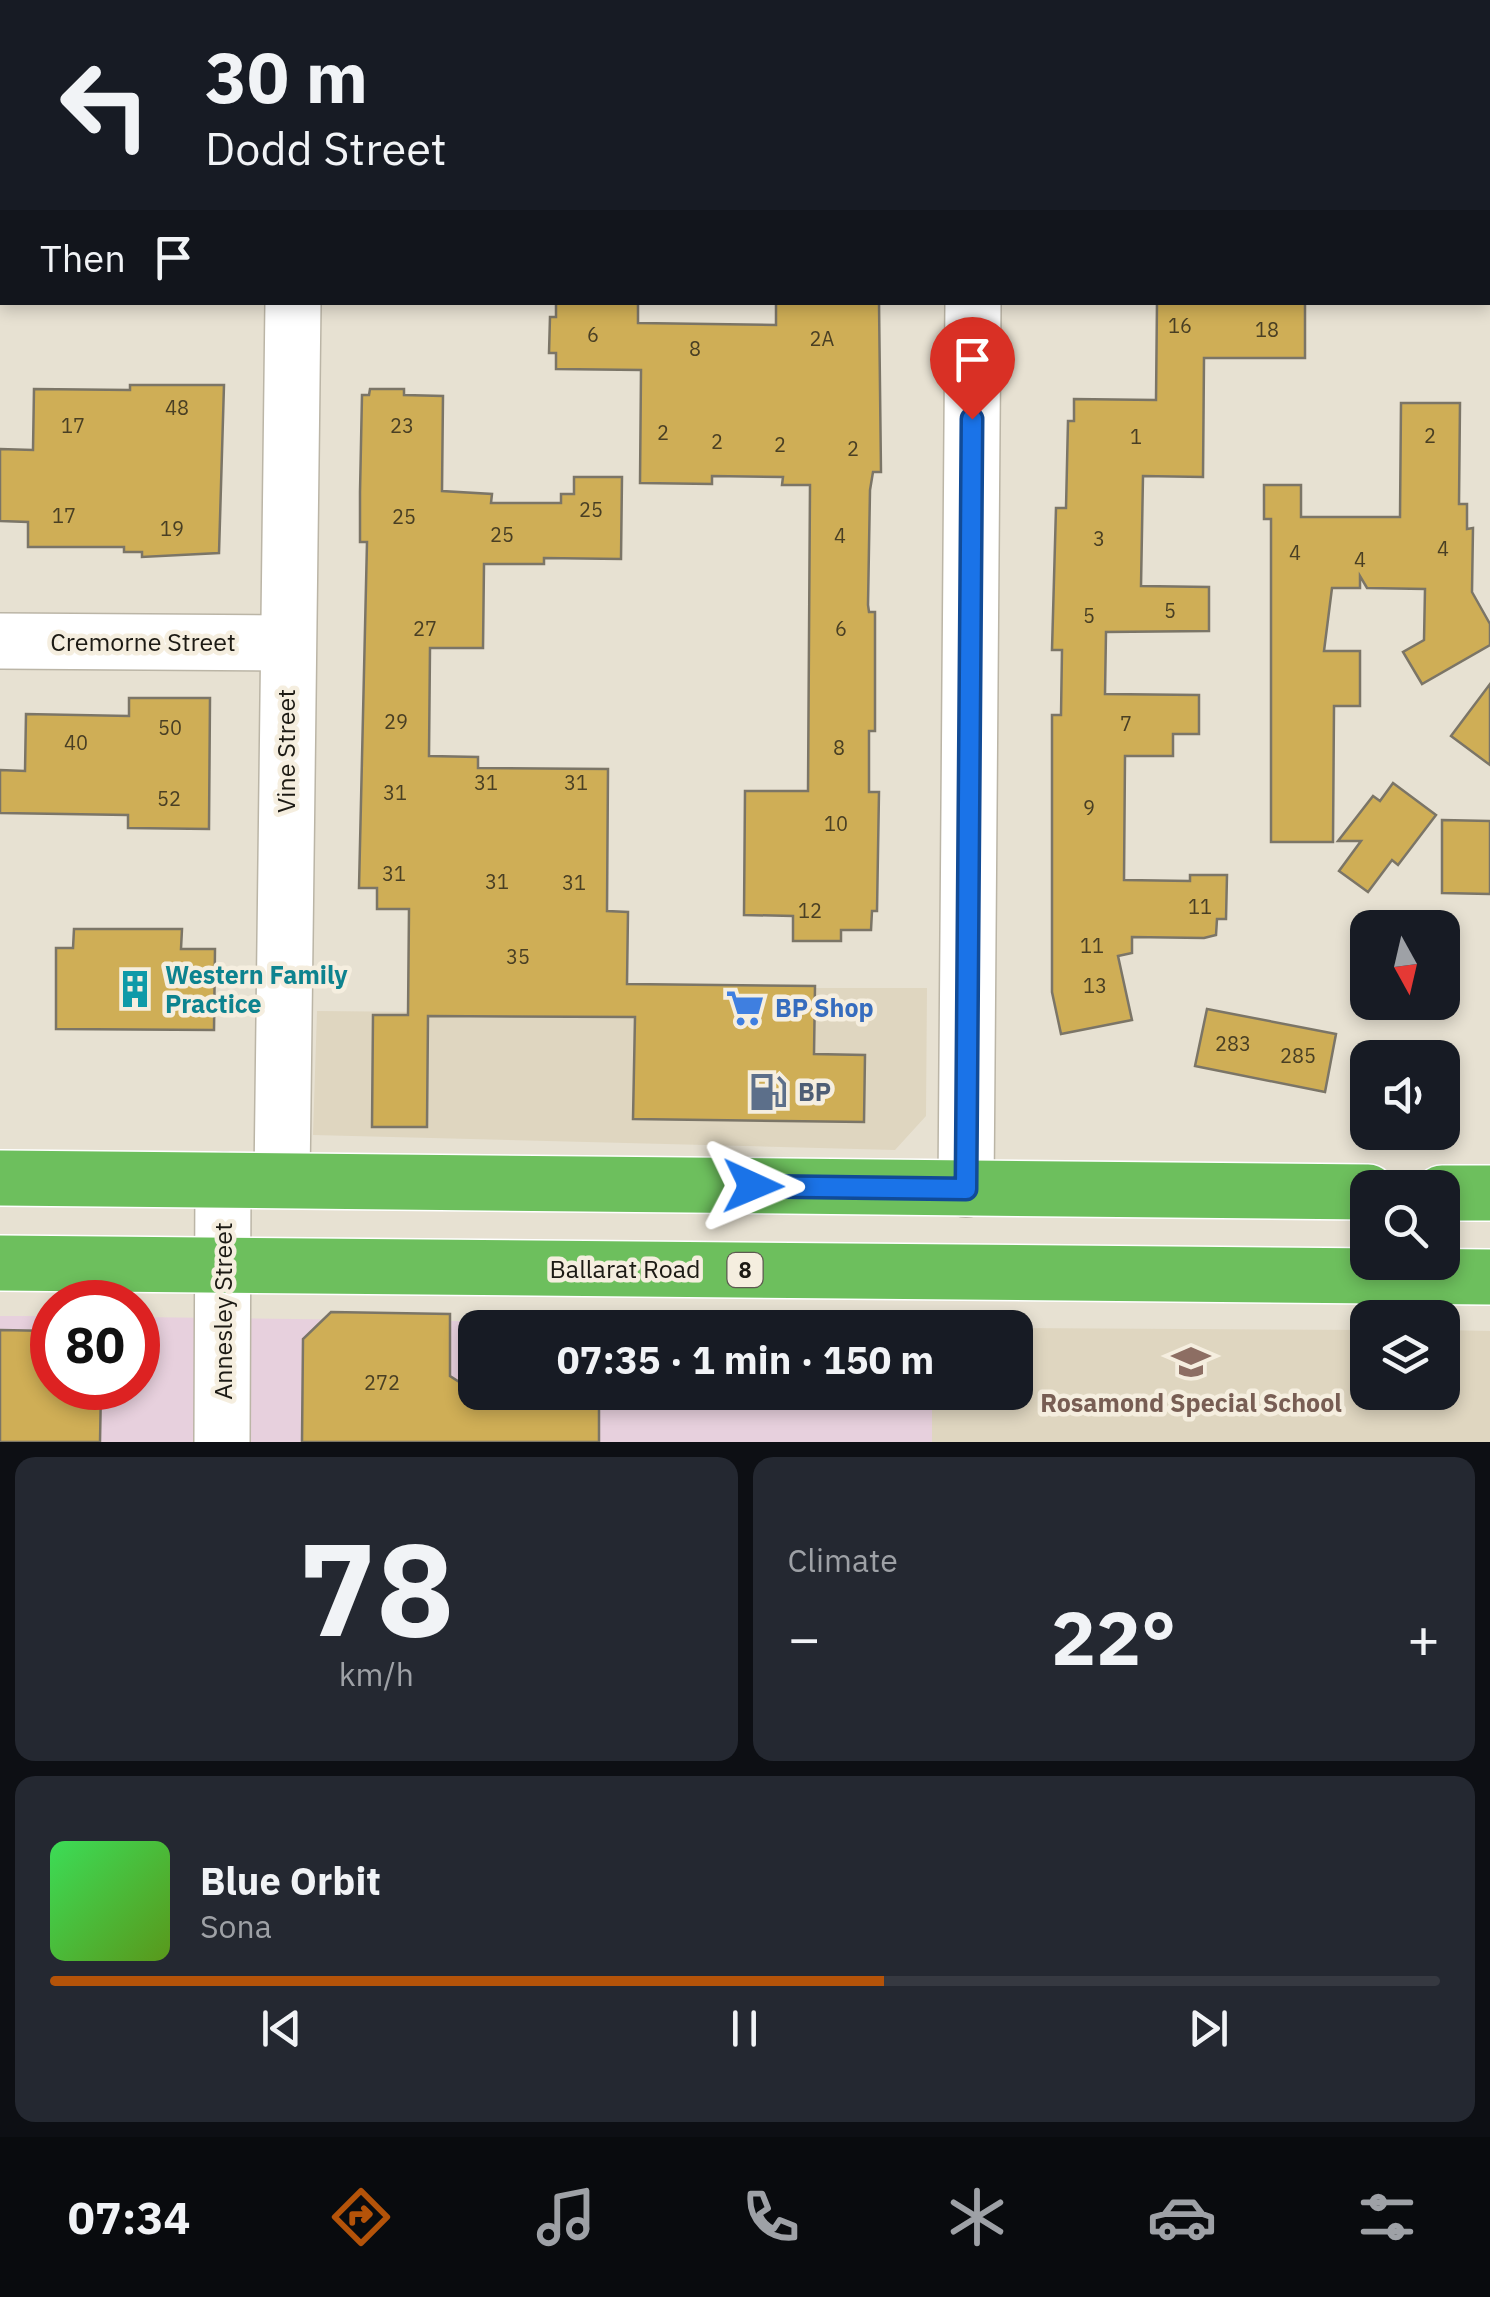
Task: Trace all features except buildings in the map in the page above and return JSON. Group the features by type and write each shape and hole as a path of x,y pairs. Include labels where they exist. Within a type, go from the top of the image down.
{"highway":[{"path":"0,1178 1350,1192"},
{"path":"1460,1193 1490,1194"},
{"name":"Ballarat Road","path":"0,1263 1490,1277"}],"street":[{"path":"966,1189 973,305"},
{"name":"Vine Street","path":"282,1180 291,309"},
{"name":"Cremorne Street","path":"0,641 287,643"},
{"name":"Annesley Street","path":"222,1442 224,1180"}],"shaded area":[{"path":"641,988 927,988 926,1116 895,1150 313,1135 317,1011 638,1014"},
{"path":"0,1316 30,1316 30,1410 160,1410 160,1317 458,1321 458,1410 932,1410 932,1442 0,1442"},
{"name":"Rosamond Special School","path":"1033,1328 1350,1330 1350,1410 1460,1410 1460,1330 1490,1331 1490,1442 926,1442 926,1410 1033,1410"}],"place":[{"name":"Western Family Practice","path":"135,989"},
{"name":"BP Shop","path":"745,1008"},
{"name":"BP","path":"768,1092"},
{"name":"Rosamond Special School","path":"1191,1362"}],"route":[{"path":"753,1186 966,1189 972,419"}]}
